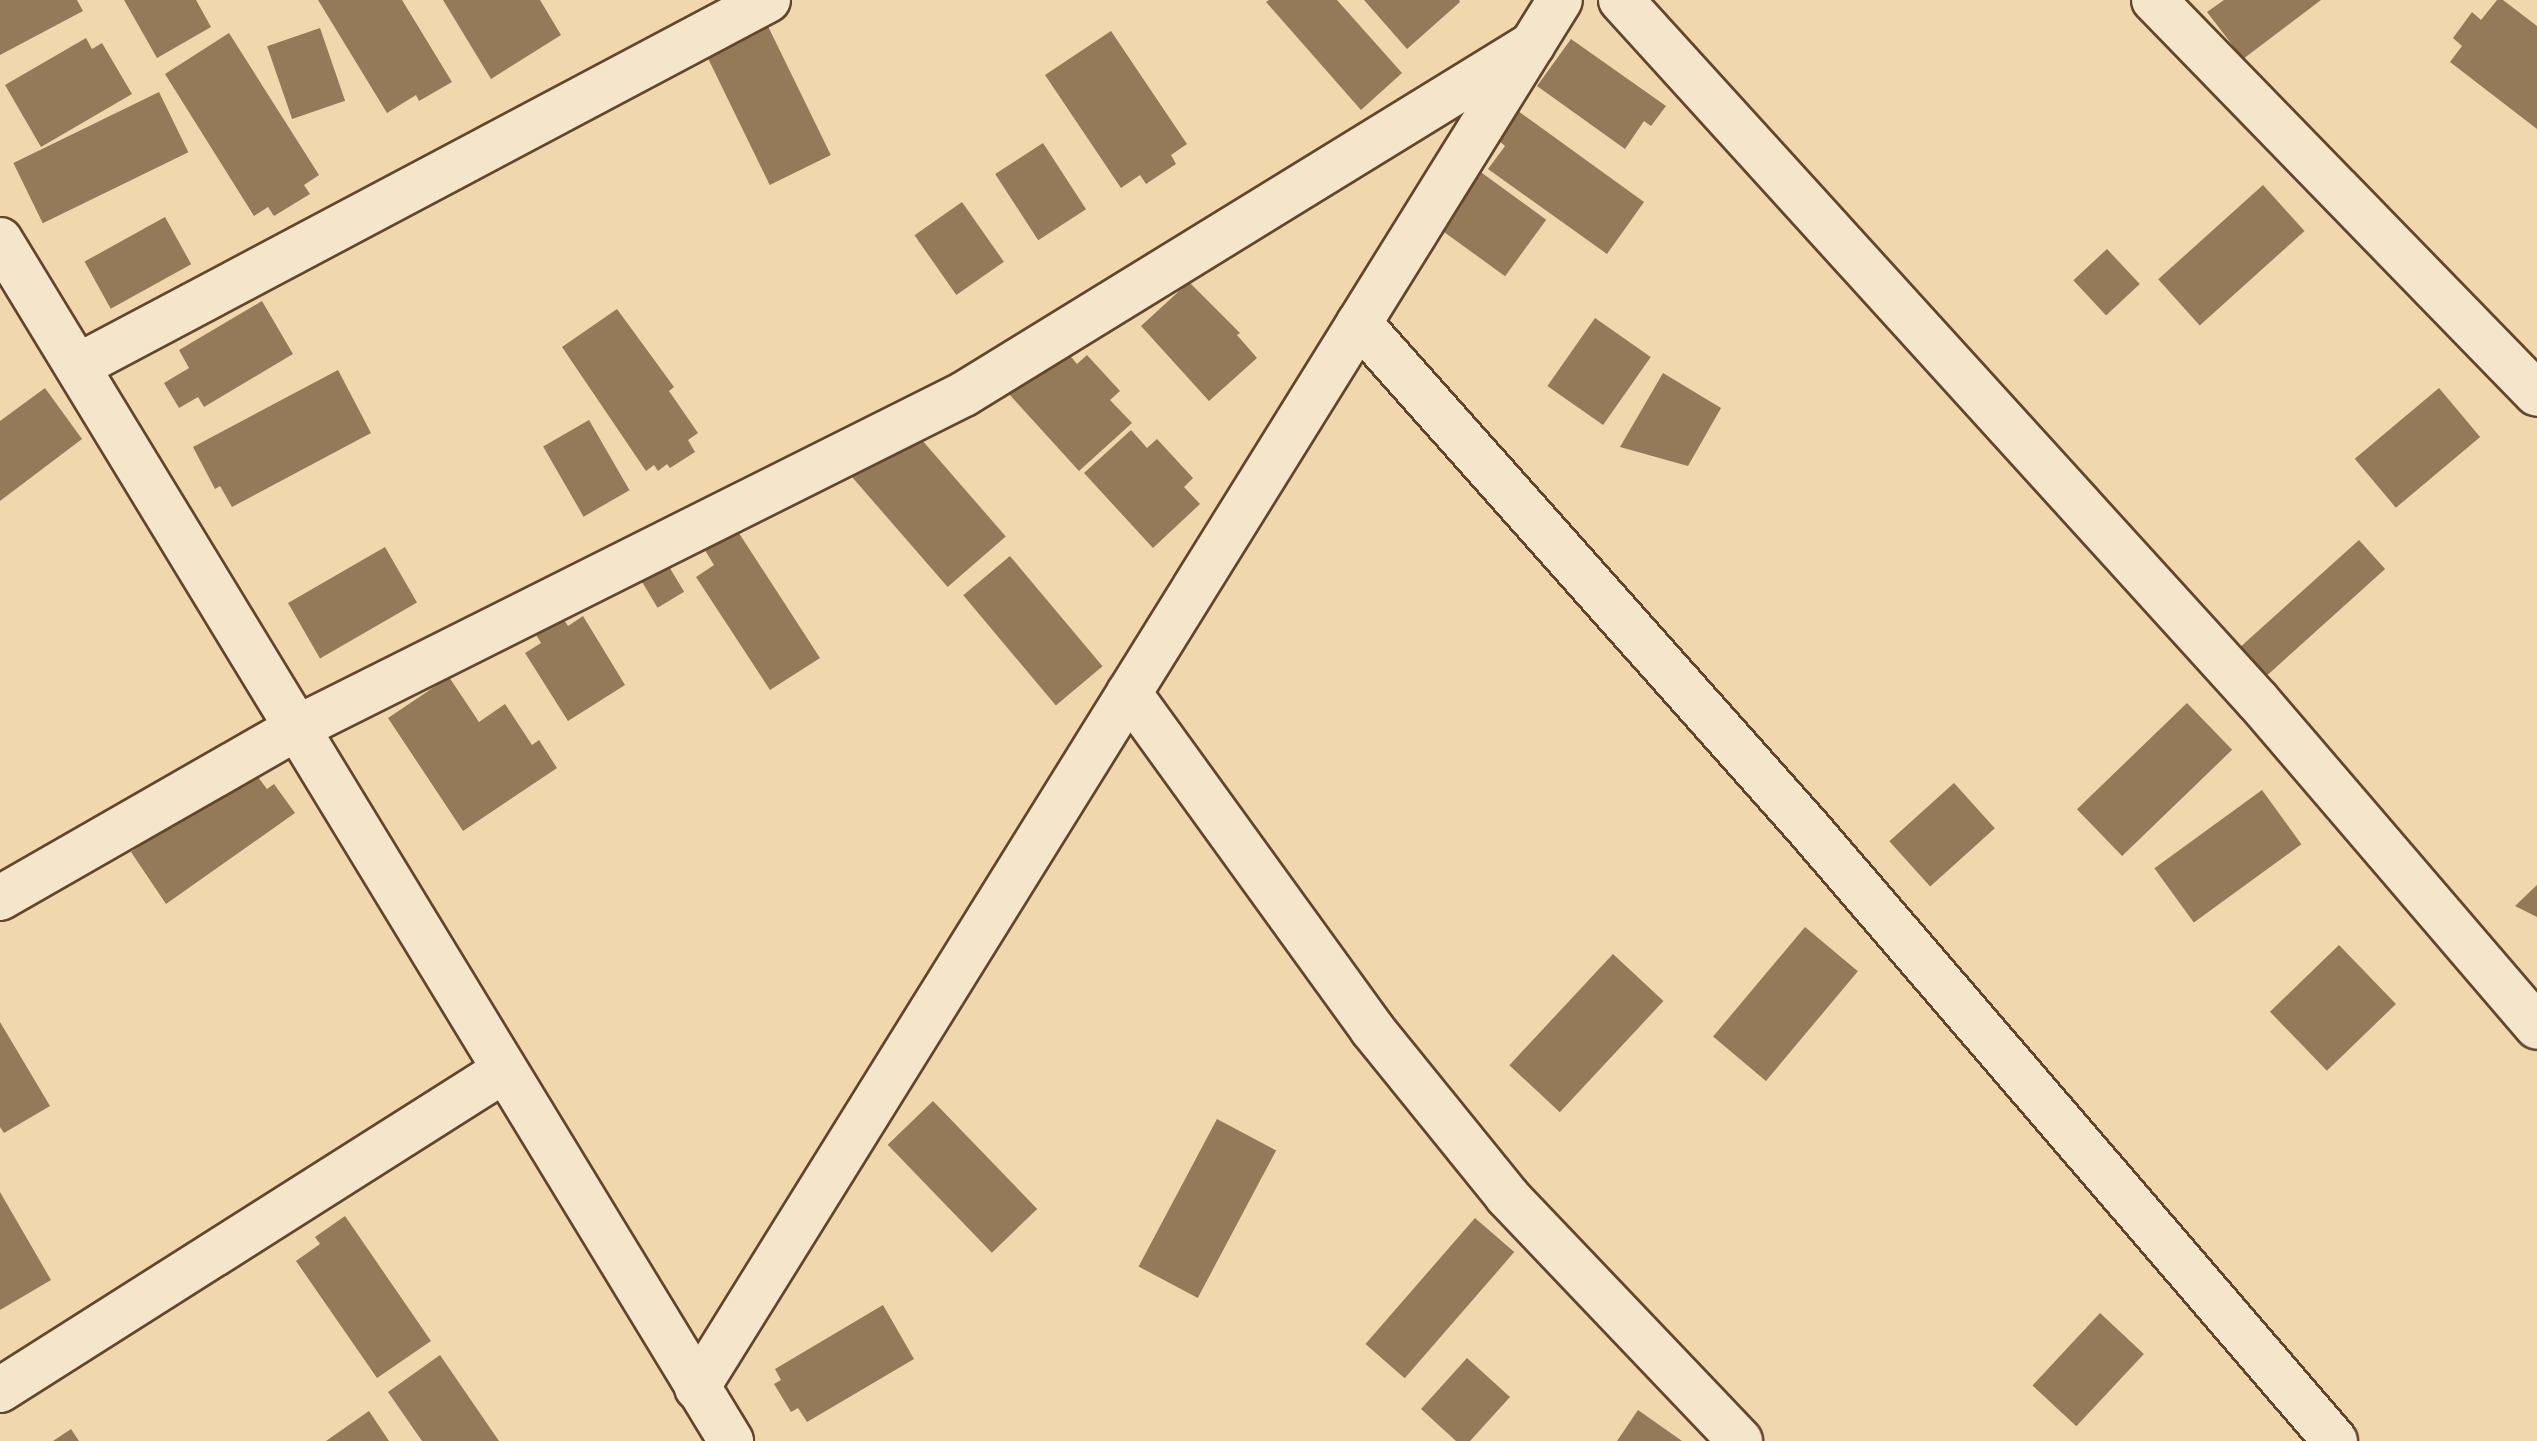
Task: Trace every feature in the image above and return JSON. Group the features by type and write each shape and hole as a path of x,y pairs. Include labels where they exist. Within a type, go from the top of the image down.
{"street":[{"path":"78,366 768,0"},
{"path":"697,1388 1560,0"},
{"path":"1621,0 2258,701 2537,1027"},
{"path":"2154,0 2537,394"},
{"path":"0,898 295,729 964,394 1533,44"},
{"path":"0,240 731,1441"},
{"path":"1359,323 1809,829 2335,1441"},
{"path":"1129,693 1372,1029 1507,1196 1740,1441"},
{"path":"0,1390 503,1071"}],"building":[{"path":"0,0 77,0 83,11 0,55"},
{"path":"124,0 196,0 211,27 157,58"},
{"path":"318,0 402,0 452,82 419,101 416,95 387,113"},
{"path":"443,0 540,0 561,35 491,79"},
{"path":"1337,0 1402,73 1361,110 1266,2"},
{"path":"1364,0 1459,0 1460,2 1407,49"},
{"path":"2224,0 2321,0 2243,59 2207,12"},
{"path":"2497,0 2503,0 2537,26 2537,129 2450,62 2462,46 2453,38 2472,12 2481,20"},
{"path":"762,14 831,155 770,185 701,44"},
{"path":"320,28 345,101 292,119 267,46"},
{"path":"1111,31 1187,144 1171,155 1176,164 1146,184 1140,175 1121,188 1045,75"},
{"path":"229,33 319,175 304,185 310,194 274,216 268,207 254,216 165,74"},
{"path":"86,38 92,49 102,43 132,94 41,147 5,85"},
{"path":"1571,39 1666,106 1651,126 1644,121 1625,149 1537,86"},
{"path":"159,92 188,152 43,223 13,163"},
{"path":"1518,111 1644,202 1607,254 1488,169 1505,146 1498,140"},
{"path":"1043,143 1086,209 1038,240 995,174"},
{"path":"1471,165 1546,220 1505,276 1430,222"},
{"path":"2263,185 2304,231 2200,325 2158,279"},
{"path":"962,202 1004,262 956,295 914,235"},
{"path":"165,217 191,264 111,309 85,262"},
{"path":"2107,249 2140,284 2106,315 2073,280"},
{"path":"1189,282 1240,333 1237,335 1257,358 1209,401 1141,326"},
{"path":"262,301 293,354 204,407 198,397 179,408 164,383 189,368 179,350"},
{"path":"617,309 674,387 669,391 698,433 688,440 695,452 670,468 667,464 658,471 654,465 646,471 562,347"},
{"path":"1595,318 1651,357 1603,425 1547,386"},
{"path":"1062,346 1077,364 1087,355 1120,391 1110,400 1132,423 1079,471 1009,394"},
{"path":"338,370 371,433 232,507 220,486 215,489 193,447"},
{"path":"1663,373 1721,408 1688,466 1620,447"},
{"path":"45,388 82,439 0,501 0,421"},
{"path":"2439,388 2480,437 2396,508 2355,459"},
{"path":"589,420 630,490 584,517 543,447"},
{"path":"908,424 1006,536 948,587 850,475"},
{"path":"1131,430 1147,448 1157,439 1193,478 1184,487 1200,504 1153,548 1084,473"},
{"path":"735,527 820,658 770,690 696,577 714,565 703,547"},
{"path":"2359,540 2385,569 2265,677 2239,648"},
{"path":"385,547 417,602 320,658 288,603"},
{"path":"662,555 684,592 658,608 635,571"},
{"path":"1010,556 1103,666 1056,706 963,595"},
{"path":"583,616 625,685 568,721 525,653 541,643 535,633 562,617 568,626"},
{"path":"449,677 479,722 505,704 532,745 539,740 557,768 463,831 388,718"},
{"path":"2187,703 2232,750 2122,856 2077,809"},
{"path":"251,768 267,789 274,784 295,813 166,904 131,852"},
{"path":"1954,783 1995,828 1930,887 1889,841"},
{"path":"2262,790 2301,844 2194,922 2154,868"},
{"path":"2537,885 2537,917 2515,906"},
{"path":"1805,927 1858,971 1766,1081 1713,1037"},
{"path":"2339,945 2396,1004 2327,1071 2270,1012"},
{"path":"1613,954 1663,1001 1560,1112 1509,1065"},
{"path":"0,1022 50,1106 4,1133 0,1127"},
{"path":"933,1101 1037,1209 992,1253 888,1145"},
{"path":"1217,1119 1276,1150 1198,1298 1139,1266"},
{"path":"0,1192 51,1280 0,1310"},
{"path":"345,1216 431,1341 377,1378 296,1261 320,1244 315,1237"},
{"path":"1475,1218 1514,1252 1405,1378 1365,1344"},
{"path":"883,1305 914,1359 807,1422 798,1408 791,1412 774,1384 781,1380 775,1369"},
{"path":"2100,1313 2144,1354 2076,1426 2032,1385"},
{"path":"440,1355 499,1441 422,1441 388,1392"},
{"path":"1467,1358 1510,1397 1470,1441 1456,1441 1421,1409"},
{"path":"1638,1410 1682,1441 1617,1441"},
{"path":"369,1411 389,1441 326,1441"},
{"path":"71,1429 79,1441 53,1441"}]}
